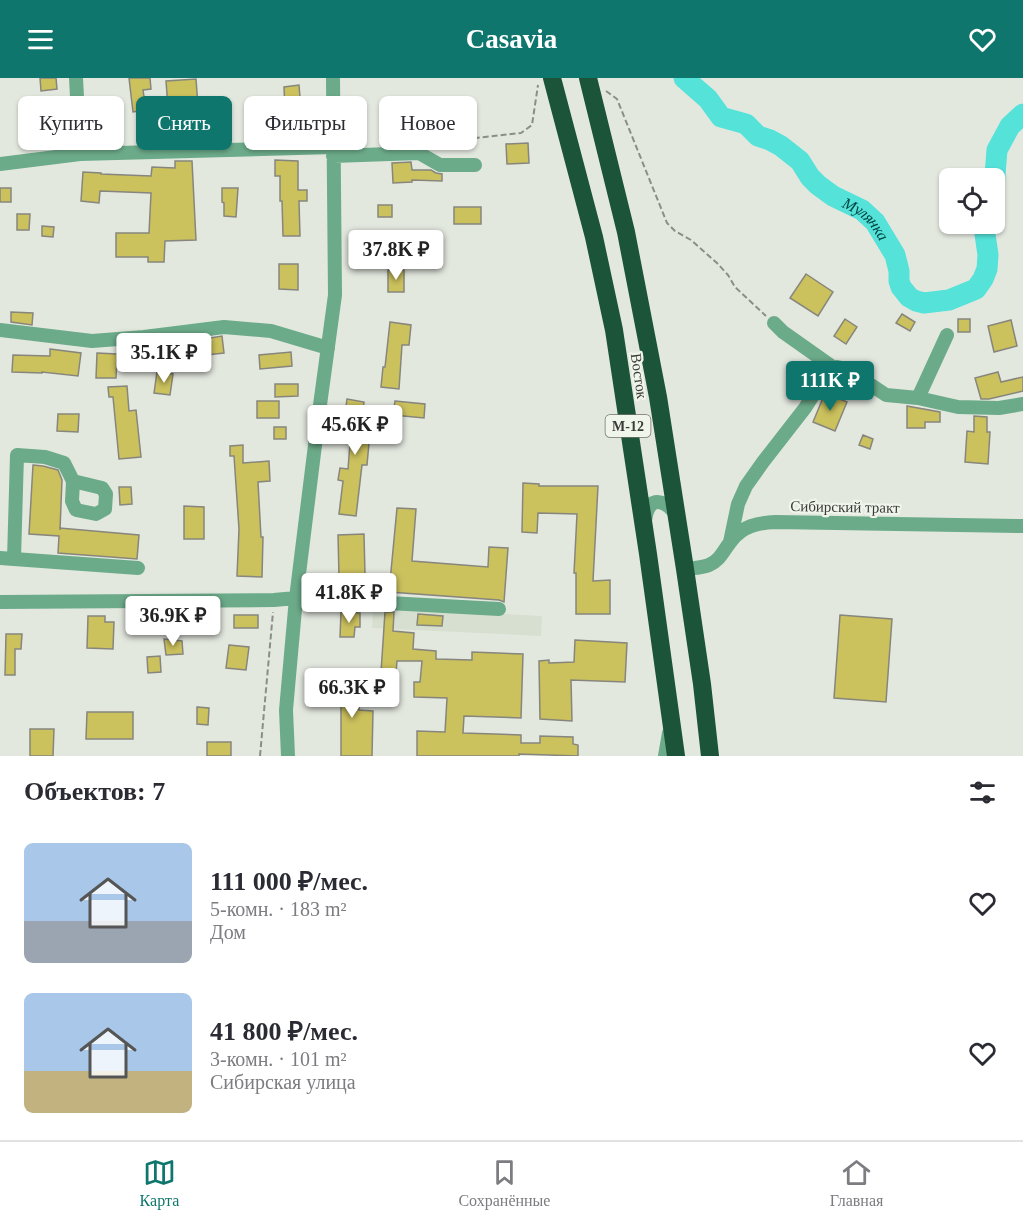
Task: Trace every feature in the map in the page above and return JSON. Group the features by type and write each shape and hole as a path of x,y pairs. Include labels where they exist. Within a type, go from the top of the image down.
{"highway":[{"name":"Восток","path":"552,78 594,237 614,330 675,756"},
{"name":"Восток","path":"588,78 627,232 658,397 702,684 710,756"}],"street":[{"path":"76,78 80,154"},
{"path":"288,756 286,710 296,598 335,295 333,78"},
{"path":"0,164 80,154 333,152 419,153 440,165 475,165"},
{"path":"774,323 783,332 834,368"},
{"path":"0,330 92,341 224,327 271,331 328,348"},
{"path":"918,398 947,335"},
{"path":"730,542 738,504 746,486 805,408 827,373 834,368 848,369 886,395 918,398 958,407 999,408 1023,404"},
{"path":"73,481 64,463 45,457 18,455 7,559 138,568"},
{"path":"644,527 648,509 656,501 664,503 677,516"},
{"name":"Сибирский тракт","path":"685,569 710,565 721,557 730,542 742,530 765,522 1023,526"},
{"path":"0,602 296,598 499,609"},
{"path":"665,756 671,722"}],"path":[{"path":"477,139 521,134 532,125 539,78"},
{"path":"604,90 617,99 667,223 717,263 735,287 774,323"},
{"path":"260,756 274,600"}],"shaded area":[{"path":"373,607 542,616 541,636 372,628"}],"building":[{"path":"40,78 56,78 57,89 41,91"},
{"path":"129,78 150,78 151,89 143,90 144,96 136,96 136,112 133,112"},
{"path":"196,79 197,96 167,96 166,81"},
{"path":"299,85 300,96 284,96 284,87"},
{"path":"528,143 529,163 507,164 506,144"},
{"path":"275,160 298,161 298,190 307,190 307,201 299,201 300,236 283,236 280,176 275,176"},
{"path":"175,161 192,161 196,240 165,241 164,262 148,262 148,257 116,257 116,233 149,233 151,193 100,191 99,203 81,201 83,172 151,176 152,167 175,168"},
{"path":"411,162 412,170 431,170 442,174 442,181 412,180 412,182 393,183 392,163"},
{"path":"0,188 11,188 11,202 0,202"},
{"path":"222,188 238,188 236,217 224,216"},
{"path":"378,205 392,205 392,217 378,217"},
{"path":"454,207 481,207 481,224 454,224"},
{"path":"17,214 30,214 29,230 17,230"},
{"path":"42,226 54,227 53,237 42,236"},
{"path":"279,264 298,264 298,290 279,289"},
{"path":"388,270 404,270 404,292 388,292"},
{"path":"806,274 833,292 818,316 790,298"},
{"path":"11,312 33,313 32,325 11,322"},
{"path":"902,314 915,322 910,331 896,323"},
{"path":"845,319 857,327 846,344 834,336"},
{"path":"958,319 970,319 970,332 958,332"},
{"path":"1011,320 1017,346 994,352 988,326"},
{"path":"390,322 411,325 409,345 402,345 399,389 381,387"},
{"path":"222,336 224,353 206,355 190,353 191,340 204,341 204,339"},
{"path":"50,349 81,353 78,376 42,372 12,372 13,355 50,356"},
{"path":"291,352 292,366 260,369 259,355"},
{"path":"97,353 117,354 116,378 96,378"},
{"path":"157,372 173,374 170,395 154,393"},
{"path":"998,372 1001,382 1023,377 1023,391 981,399 975,378"},
{"path":"275,384 298,384 298,396 275,397"},
{"path":"127,386 129,411 136,410 141,457 119,459 113,397 109,397 108,387"},
{"path":"825,393 847,402 835,431 813,422"},
{"path":"347,399 364,402 362,418 374,419 372,433 370,432 367,465 362,465 356,516 339,514 343,481 338,480 340,468 348,469 351,430 343,429"},
{"path":"257,401 279,401 279,418 257,418"},
{"path":"395,401 425,404 424,418 393,415"},
{"path":"907,406 940,412 940,422 925,422 925,428 907,428"},
{"path":"58,414 79,414 78,432 57,431"},
{"path":"974,416 987,417 987,432 990,432 988,464 965,462 967,431 974,432"},
{"path":"274,427 286,427 286,439 274,439"},
{"path":"863,435 873,439 870,449 859,445"},
{"path":"243,445 243,463 269,461 270,481 258,482 261,537 263,537 262,577 237,576 239,529 234,456 230,456 230,446"},
{"path":"33,465 58,470 62,480 60,528 139,535 137,559 58,553 59,536 29,534"},
{"path":"523,483 539,484 539,486 598,486 593,581 610,580 610,614 576,614 576,573 574,573 577,514 538,513 537,533 522,532"},
{"path":"119,487 131,487 132,504 120,505"},
{"path":"184,506 204,507 204,539 184,539"},
{"path":"397,508 416,509 412,561 488,567 489,547 508,548 504,602 389,592"},
{"path":"364,534 365,575 339,576 338,535"},
{"path":"341,612 360,613 360,627 355,627 354,637 340,637"},
{"path":"385,612 394,612 393,631 414,633 413,649 436,651 436,659 472,660 472,652 523,654 521,718 464,716 463,733 521,735 521,743 540,743 540,736 573,737 573,744 578,745 578,756 519,754 519,756 417,756 417,731 445,732 447,698 414,697 414,682 420,682 422,661 397,661 396,673 381,672"},
{"path":"418,614 443,616 442,626 417,625"},
{"path":"234,615 258,615 258,628 234,628"},
{"path":"840,615 892,619 886,702 834,698"},
{"path":"88,616 105,616 105,622 114,622 113,649 87,648"},
{"path":"6,634 22,634 21,649 15,649 15,675 5,675"},
{"path":"164,639 182,641 183,654 166,655"},
{"path":"575,640 627,643 625,682 571,680 572,721 540,719 539,661 574,662"},
{"path":"229,645 249,647 246,670 226,668"},
{"path":"160,656 161,672 148,673 147,657"},
{"path":"307,672 321,672 321,681 307,682"},
{"path":"323,682 359,682 359,710 373,711 372,756 341,756 341,696 324,697"},
{"path":"197,707 209,708 208,725 197,724"},
{"path":"87,712 133,712 133,739 86,739"},
{"path":"30,729 54,729 53,756 30,756"},
{"path":"207,742 231,742 231,756 207,756"}],"waterway":[{"name":"Мулянка","path":"684,78 708,99 721,117 746,124 758,136 781,146 800,161 818,185 833,196 862,210 875,222 895,255 901,287 909,297 916,301 924,303 949,300 976,289 987,269 985,234"},
{"name":"Мулянка","path":"996,168 997,150 1010,126 1023,114"}]}
